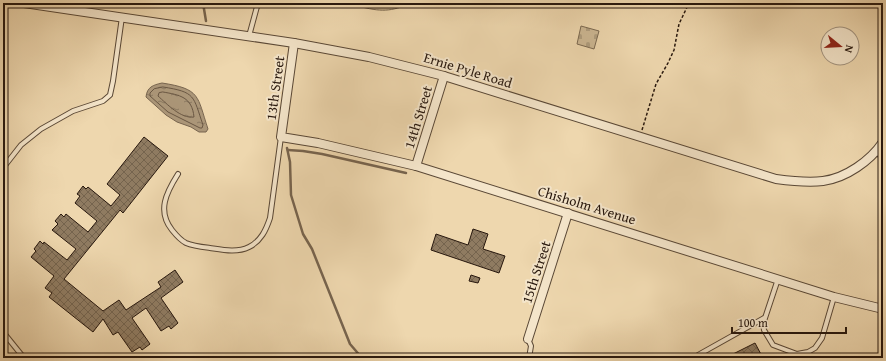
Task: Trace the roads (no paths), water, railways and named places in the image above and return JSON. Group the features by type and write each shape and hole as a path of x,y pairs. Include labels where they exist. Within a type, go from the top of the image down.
{"street":[{"name":"Ernie Pyle Road","path":"24,3 294,43 369,57 444,76 760,175 793,182 824,181 840,176 858,168 880,153 883,142"},
{"name":"13th Street","path":"281,137 294,43"},
{"name":"14th Street","path":"416,166 444,76"},
{"name":"Chisholm Avenue","path":"281,137 361,152 416,166 834,297 883,309"},
{"name":"15th Street","path":"528,339 568,213"}],"lane":[{"path":"249,36 258,3"},
{"path":"3,168 21,145 41,128 68,113 103,101 110,95 122,17"},
{"path":"178,174 167,192 164,203 164,213 167,224 180,240 197,246 225,251 243,250 258,241 267,229 270,218 281,137"},
{"path":"778,279 764,318 764,330 773,345 797,354 801,354 815,348 822,338 834,297"},
{"path":"699,358 698,355 764,318"},
{"path":"3,332 24,358"},
{"path":"528,339 531,346 529,358"}],"water":[{"path":"162,83 184,88 191,91 196,96 208,129 206,132 199,132 191,127 177,122 166,115 146,97 151,87"}],"waterway":[{"path":"203,3 206,21"},
{"path":"287,148 290,162 291,195 303,234 312,249 350,344 362,358"},
{"path":"288,150 322,154 406,173"}]}
